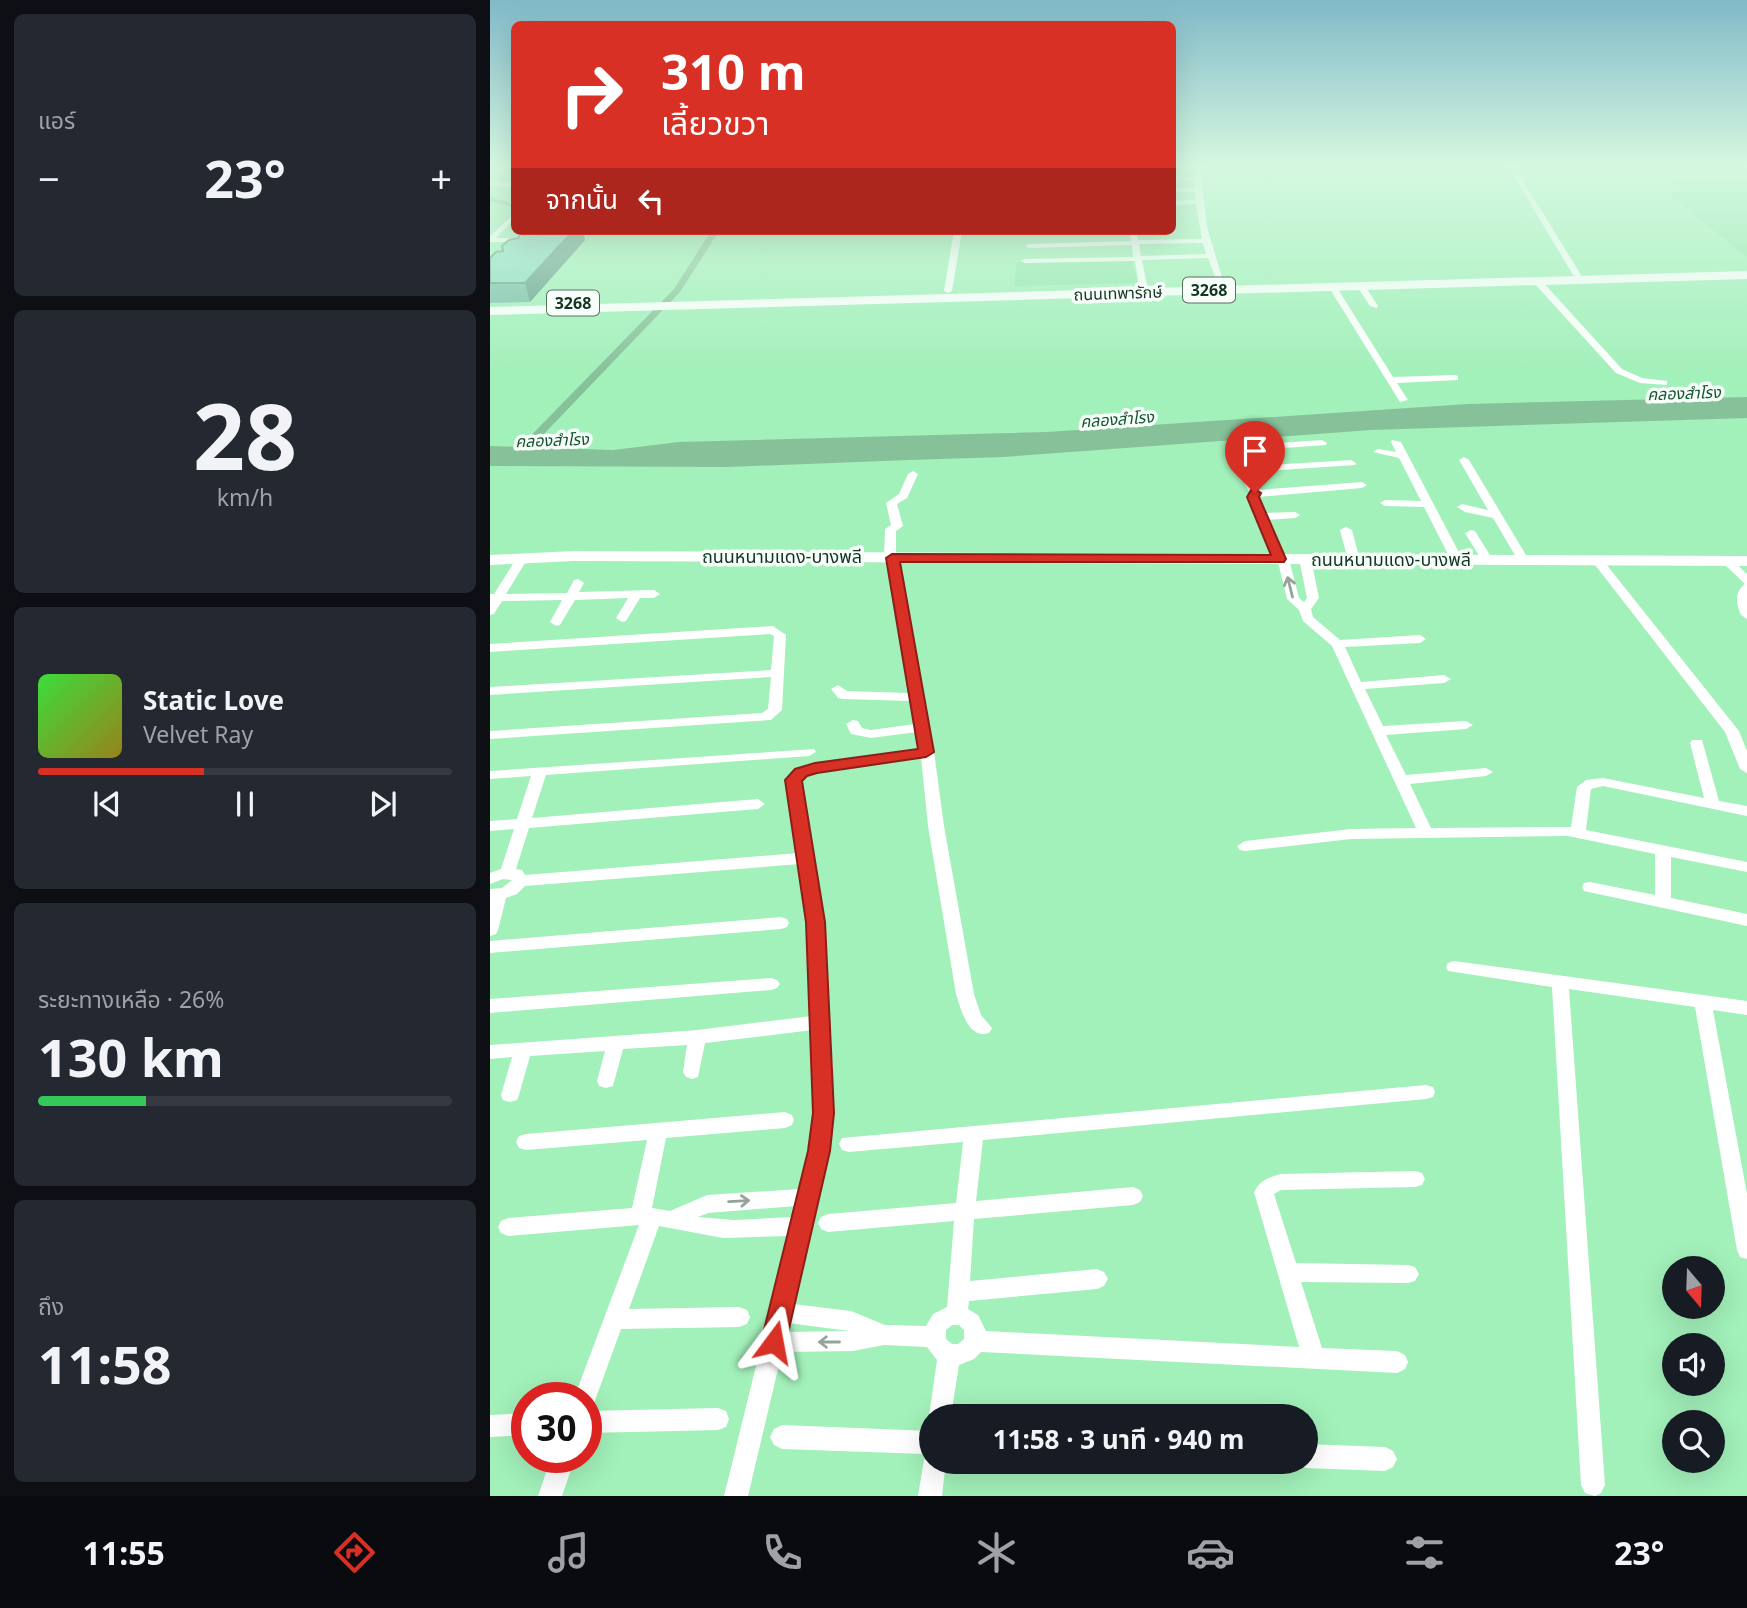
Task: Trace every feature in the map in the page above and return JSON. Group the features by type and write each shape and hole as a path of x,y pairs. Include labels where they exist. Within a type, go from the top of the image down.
{"main road":[{"name":"ถนนเทพารักษ์","path":"490,305 674,303 1537,281 1747,272"},
{"name":"ถนนเทพารักษ์","path":"674,303 948,291 1726,273"},
{"name":"ถนนเทพารักษ์","path":"490,311 654,303"},
{"name":"ถนนหนามแดง-บางพลี","path":"490,559 1747,561"}],"street":[{"path":"948,291 957,236"},
{"path":"1029,246 1158,236"},
{"path":"1205,236 1209,256 1222,285"},
{"path":"1553,236 1577,275"},
{"path":"1134,238 1206,241"},
{"path":"1134,238 1143,286"},
{"path":"490,240 531,240"},
{"path":"1025,261 1209,256"},
{"path":"1537,281 1619,372 1640,380 1664,383"},
{"path":"1360,285 1374,306"},
{"path":"1332,286 1404,400"},
{"path":"1391,380 1455,378"},
{"path":"1396,442 1457,560"},
{"path":"1322,443 1251,447 1246,480 1255,493 1253,497 1281,559 1293,600 1305,610 1307,618 1337,644 1426,834"},
{"path":"1378,452 1403,456"},
{"path":"1464,460 1523,560"},
{"path":"1247,469 1351,463"},
{"path":"913,474 903,496 891,503 897,526 891,529 891,558 923,727 965,994 973,1018 983,1028"},
{"path":"1255,493 1362,485"},
{"path":"1385,503 1427,504"},
{"path":"1462,507 1496,515"},
{"path":"1261,517 1295,514"},
{"path":"1346,530 1354,560"},
{"path":"1471,533 1487,560"},
{"path":"490,611 494,598 522,558"},
{"path":"1305,559 1312,598 1305,610"},
{"path":"1598,561 1732,731 1747,769"},
{"path":"1727,561 1747,581"},
{"path":"556,622 578,583"},
{"path":"1747,587 1743,593 1742,606 1747,615"},
{"path":"494,598 654,594"},
{"path":"622,618 636,595"},
{"path":"490,648 773,630 780,635 775,710 766,717 490,735"},
{"path":"1337,644 1420,639"},
{"path":"490,691 778,673"},
{"path":"1357,686 1444,679"},
{"path":"838,689 843,695 917,697"},
{"path":"853,724 856,731 872,734 923,727"},
{"path":"1377,731 1466,725"},
{"path":"1697,743 1713,805"},
{"path":"490,775 809,752"},
{"path":"736,1496 819,1151 824,1113 817,941 793,780 801,772 815,768 926,752"},
{"path":"490,930 494,894 512,890 522,824 540,771"},
{"path":"1400,780 1486,772"},
{"path":"1578,833 1584,787 1591,783 1603,782 1747,811"},
{"path":"490,826 758,804"},
{"path":"1245,846 1351,834 1578,833 1747,867"},
{"path":"1663,850 1663,903"},
{"path":"490,879 806,858"},
{"path":"1590,887 1747,920"},
{"path":"490,947 781,923"},
{"path":"1454,967 1747,1008"},
{"path":"1560,981 1593,1485"},
{"path":"490,1006 771,984"},
{"path":"1703,1001 1747,1250"},
{"path":"490,1052 697,1037 820,1022"},
{"path":"692,1072 697,1037"},
{"path":"606,1081 616,1042"},
{"path":"510,1095 523,1050"},
{"path":"849,1144 1426,1091"},
{"path":"526,1143 785,1120"},
{"path":"591,1382 615,1319 646,1216 657,1131"},
{"path":"957,1316 974,1133"},
{"path":"1314,1359 1264,1192 1268,1187 1280,1182 1415,1179"},
{"path":"828,1223 1132,1196"},
{"path":"674,1218 707,1204 807,1197"},
{"path":"508,1227 646,1216 674,1218 698,1227 716,1229 801,1226"},
{"path":"1288,1272 1408,1274"},
{"path":"960,1292 1097,1279"},
{"path":"781,1312 851,1321 884,1335"},
{"path":"957,1316 971,1321 975,1327 975,1341 969,1349 949,1355 938,1348 934,1337 941,1322 957,1316"},
{"path":"615,1319 739,1317"},
{"path":"774,1342 853,1342 884,1335 934,1337"},
{"path":"975,1341 1397,1362"},
{"path":"942,1404 949,1355"},
{"path":"602,1422 718,1419"},
{"path":"490,1426 511,1425"},
{"path":"782,1437 919,1443"},
{"path":"1318,1456 1385,1459"},
{"path":"550,1496 558,1473"},
{"path":"930,1496 933,1474"}],"shaded area":[{"path":"1720,236 1747,236 1747,257"},
{"path":"1131,259 1138,283 1014,286 1017,262"},
{"path":"1747,397 1747,418 1371,430 1003,457 727,467 490,466 490,446 613,450 679,442 1047,432 1468,404"}],"building":[{"path":"520,236 569,236 525,283 490,283 490,258 496,252 503,251 502,246 509,240"}],"waterway":[{"name":"คลองสำโรง","path":"515,458 677,290 712,236"}],"route":[{"path":"774,1342 819,1151 824,1113 816,922 793,780 801,772 815,768 926,752 892,558 1280,559 1253,497 1255,493"}]}
